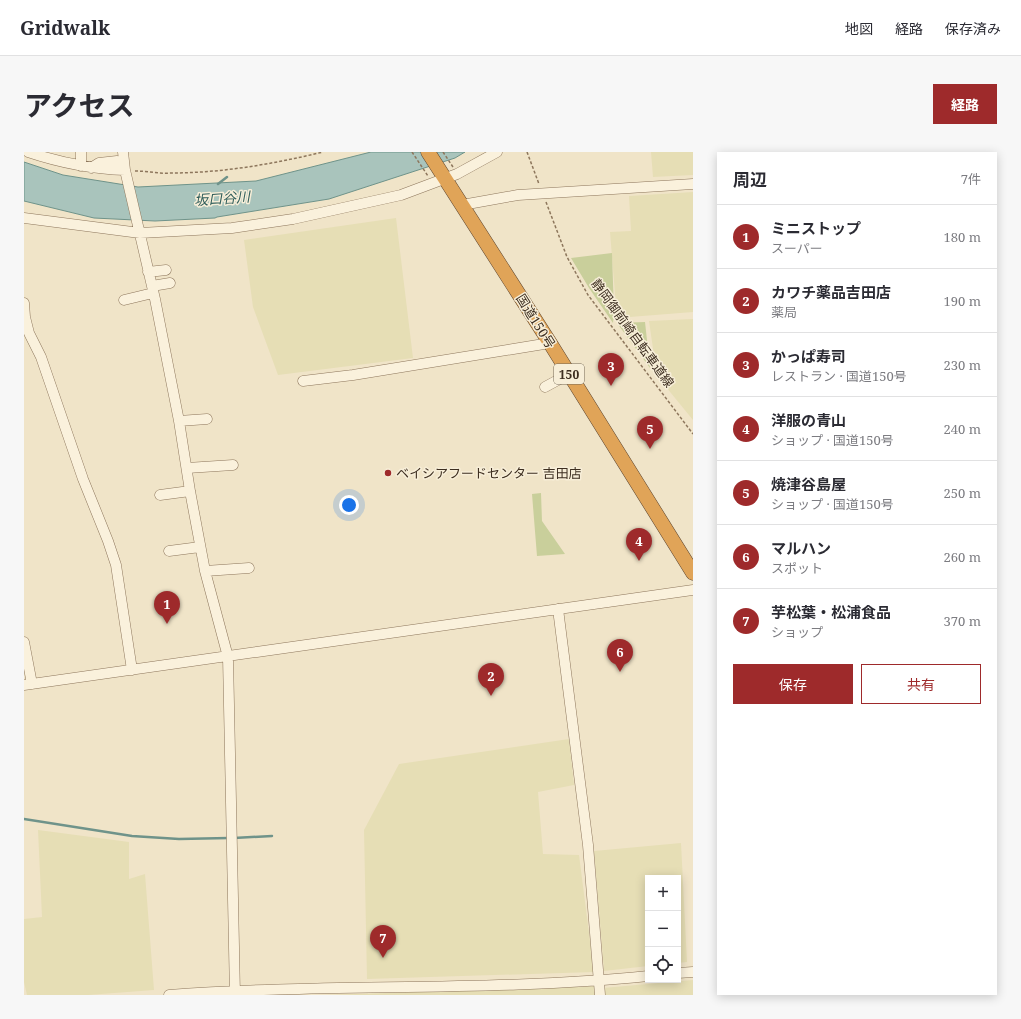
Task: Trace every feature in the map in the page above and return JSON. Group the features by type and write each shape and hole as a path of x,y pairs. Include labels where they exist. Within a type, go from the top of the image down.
{"highway":[{"name":"国道150号","path":"428,152 550,343 693,573"}],"street":[{"path":"28,152 86,167 125,170"},
{"path":"82,152 86,167"},
{"path":"123,152 125,170 153,290 179,421 205,571 228,657 235,993"},
{"path":"24,218 139,230 232,228 294,219 401,196 444,178 497,152"},
{"path":"86,167 99,163 117,161"},
{"path":"462,205 518,195 693,184"},
{"path":"148,272 166,270"},
{"path":"124,300 170,283"},
{"path":"24,304 25,317 29,333 41,358 83,479 108,541 116,566 132,670"},
{"path":"303,381 353,375 550,343"},
{"path":"545,388 569,374"},
{"path":"179,421 207,419"},
{"path":"187,468 233,464"},
{"path":"160,494 190,491"},
{"path":"169,551 200,546"},
{"path":"205,571 249,568"},
{"path":"24,642 28,684 228,657 693,590"},
{"path":"558,609 588,845 600,995"},
{"path":"681,973 693,972"},
{"path":"169,995 598,981 645,976"}],"path":[{"path":"125,170 164,173 199,172 266,164 323,152"},
{"path":"412,152 444,178"},
{"path":"443,152 444,178"},
{"name":"静岡御前崎自転車道線","path":"527,152 567,257 588,295 693,434"}],"shaded area":[{"path":"651,152 693,152 693,175 653,177"},
{"path":"693,192 693,312 617,318 610,232 631,231 629,196"},
{"path":"396,218 413,358 278,375 253,307 244,240"},
{"path":"693,319 693,420 657,376 649,321"},
{"path":"569,739 574,785 538,792 543,854 579,855 594,972 367,979 364,830 399,764"},
{"path":"38,830 129,842 129,879 145,874 154,990 88,995 27,995 24,982 24,919 42,917"},
{"path":"681,843 687,962 681,963 681,875 645,875 645,966 604,971 594,851"},
{"path":"693,980 693,995 604,995 603,988 659,983 681,983 681,981"},
{"path":"595,986 596,995 327,995"}],"green space":[{"path":"612,253 614,312 613,323 571,258"},
{"path":"645,322 650,368 617,323"},
{"path":"541,493 542,521 565,554 537,556 532,494"}],"water":[{"name":"坂口谷川","path":"371,152 465,152 455,158 329,199 215,218 155,221 94,218 24,201 24,162 63,175 138,187 256,181"}],"waterway":[{"name":"坂口谷川","path":"218,184 227,177"},
{"path":"24,819 132,836 179,839 229,838"},
{"path":"234,838 272,836"}],"place":[{"name":"かっぱ寿司","path":"611,386"},
{"name":"焼津谷島屋","path":"650,449"},
{"name":"ベイシアフードセンター 吉田店","path":"388,473"},
{"name":"洋服の青山","path":"639,561"},
{"name":"ミニストップ","path":"167,624"},
{"name":"マルハン","path":"620,672"},
{"name":"カワチ薬品吉田店","path":"491,696"},
{"name":"芋松葉・松浦食品","path":"383,958"}]}
